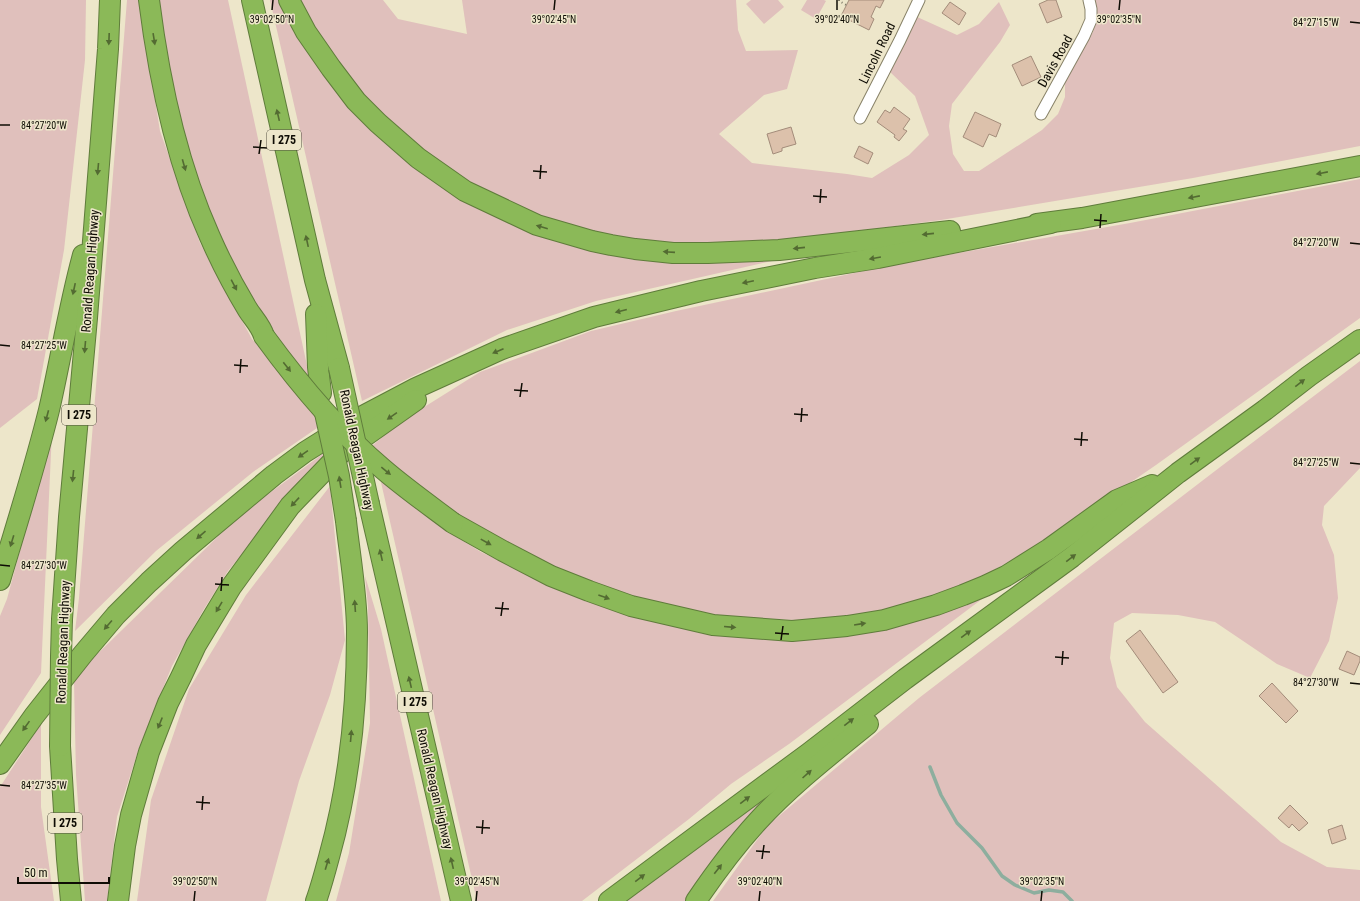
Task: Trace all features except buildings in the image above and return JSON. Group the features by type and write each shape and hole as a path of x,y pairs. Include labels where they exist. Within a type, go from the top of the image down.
{"highway":[{"name":"Ronald Reagan Highway","path":"71,901 60,746 62,619 69,517 108,49 110,0"},
{"path":"149,0 169,116 197,208 221,262 248,311 264,336 308,394 383,469 453,523 502,551 551,576 631,606 712,625 792,631 847,626 884,620 936,605 985,586 1006,576 1049,549 1117,500 1178,473"},
{"name":"Ronald Reagan Highway","path":"252,0 315,280 339,368 461,901"},
{"path":"289,0 306,32 331,68 356,101 378,123 418,158 465,191 536,225 592,241 635,249 673,253 708,253 779,250 951,231 1051,223"},
{"path":"0,764 38,710 116,615 149,582 224,516 274,475 326,438 359,418 416,388 471,363 513,345 594,317 693,293 1051,223 1360,166"},
{"path":"0,580 28,490 49,410 76,282 95,210"},
{"path":"315,280 318,367 321,394 339,476 346,521 357,631 356,686 351,741 342,802 330,856 316,901"},
{"path":"609,901 809,753 934,657 1072,557 1178,473 1360,340"},
{"path":"118,901 125,846 131,815 149,752 180,677 196,645 230,586 290,506 341,453 471,363"},
{"path":"696,901 717,870 758,821 790,789 886,709 934,657"}],"street":[{"name":"Lincoln Road","path":"860,118 919,0"},
{"name":"Davis Road","path":"1041,114 1084,36 1091,20 1089,0"}],"path":[{"path":"838,0 846,5"}],"shaded area":[{"path":"0,0 86,0 85,60 64,250 37,399 0,428"},
{"path":"127,0 139,0 160,131 200,243 252,339 318,416 320,426 253,472 156,551 75,631 79,598"},
{"path":"156,0 228,0 311,384 234,273 184,146"},
{"path":"270,0 279,0 294,33 330,84 389,145 533,232 781,259 596,301 507,330 362,401"},
{"path":"297,0 383,0 398,19 467,34 462,0 736,0 738,30 746,51 798,50 787,89 764,95 719,134 752,163 872,178 909,155 929,135 915,96 889,71 915,16 957,35 979,24 999,2 1010,25 1000,42 952,104 949,126 953,154 964,171 979,171 1042,130 1058,114 1065,97 1065,80 1093,32 1096,11 1093,0 1360,0 1360,146 1193,178 941,220 851,232 785,240 708,245 636,240 563,224 505,202 464,180 422,151 383,117 341,70"},
{"path":"751,0 778,0 784,7 764,24 746,4"},
{"path":"807,0 826,1 816,19 801,10"},
{"path":"1360,179 1360,318 1156,465 1054,535 972,583 868,615 822,621 717,617 606,591 534,561 460,520 373,451 373,445 402,421 480,372 591,331 676,311 901,263 1130,223"},
{"path":"1360,361 1360,468 1324,506 1322,525 1334,555 1338,598 1329,641 1310,678 1277,664 1215,622 1178,615 1132,613 1114,623 1110,658 1117,687 1145,722 1281,842 1327,867 1360,870 1360,901 713,901 767,826 919,698"},
{"path":"52,431 41,673 0,735 0,616 7,599"},
{"path":"324,453 325,461 297,487 228,571 204,609 172,666 139,748 117,817 107,901 85,901 76,775 74,682 83,668 241,514"},
{"path":"380,478 447,531 481,552 567,593 622,612 704,634 783,638 853,635 917,621 998,587 789,744 731,784 689,819 582,901 477,901"},
{"path":"330,486 345,640 330,695 299,781 266,901 137,901 151,800 189,689 246,595"},
{"path":"365,576 381,629 441,901 336,901 349,853 370,723 368,607"},
{"path":"41,724 41,807 54,901 0,901 0,787"},
{"path":"775,792 688,901 627,901"}],"waterway":[{"path":"930,767 941,795 957,823 982,848 1002,876 1015,885 1034,893 1049,890 1063,892 1072,901"}]}
